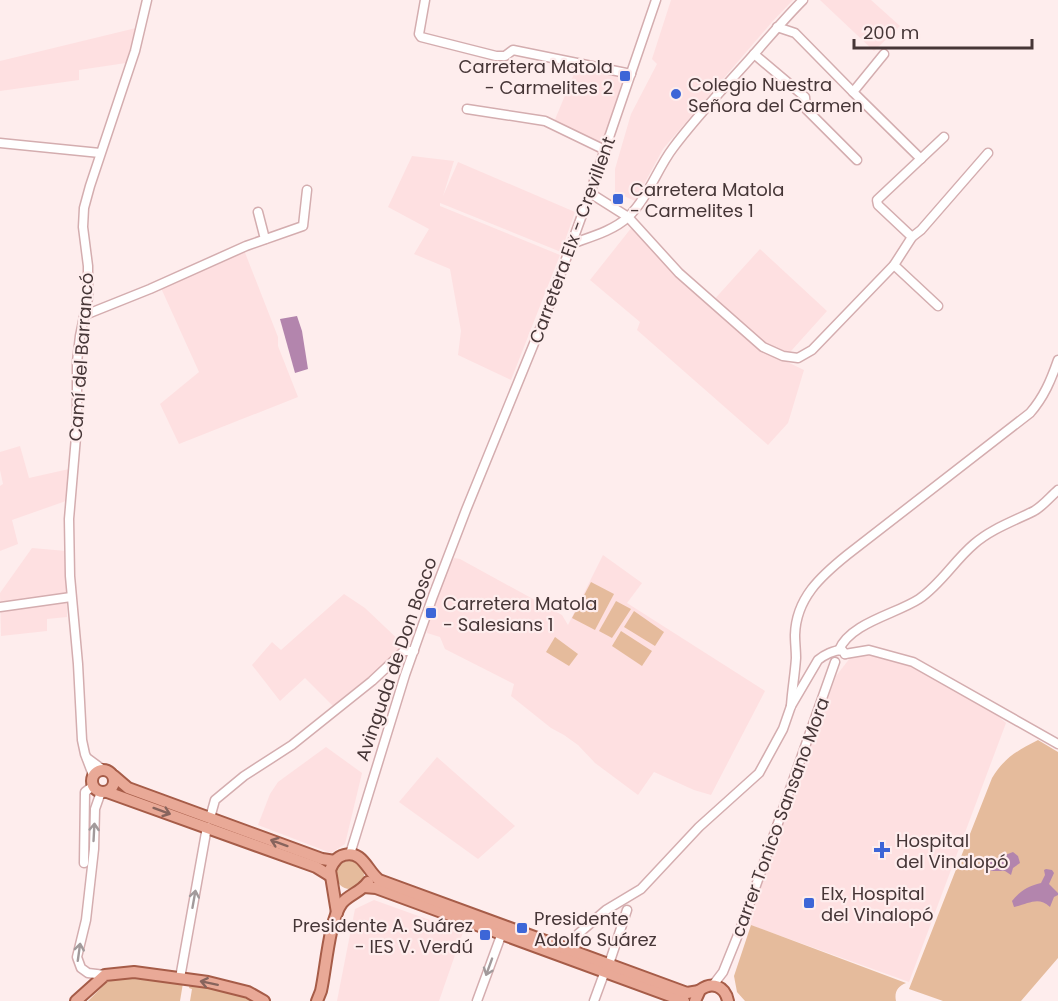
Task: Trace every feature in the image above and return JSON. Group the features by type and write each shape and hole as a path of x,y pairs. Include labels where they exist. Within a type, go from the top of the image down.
{"main road":[{"path":"99,783 109,771 128,788 316,867 342,893 354,894"},
{"path":"99,783 112,787 114,777"},
{"path":"99,783 209,823 322,859 335,861 350,854 361,858 379,879 607,967 684,1001"},
{"path":"335,861 331,880 337,913"},
{"path":"321,998 337,913 341,904 364,887 369,878 368,867"},
{"path":"364,887 376,888 502,933 697,996 704,987 712,985 720,987 728,999"},
{"path":"76,1001 105,975 134,972 208,982 248,992 264,1001"}],"street":[{"name":"Camí del Barrancó","path":"99,783 86,758 82,740 78,664 71,597 69,519 77,425 77,362 89,280 83,227 84,208 135,51 147,0"},
{"path":"425,0 419,34 421,37 496,56 505,56 513,50 631,74"},
{"name":"Carretera Elx - Crevillent","path":"480,477 546,314 656,0"},
{"path":"571,244 606,231 628,217 645,196 670,151 688,127 803,0"},
{"path":"777,27 795,33 921,159"},
{"path":"754,54 805,97 806,109 857,160"},
{"path":"853,92 884,54"},
{"path":"467,109 544,121 605,150"},
{"path":"912,237 878,206 877,200 944,136"},
{"path":"0,143 100,153"},
{"path":"590,193 639,226 679,273 757,342 783,356 798,358 813,350 894,265 912,237 921,230 988,153"},
{"path":"85,315 265,239 303,226 308,190"},
{"path":"258,212 265,239"},
{"path":"894,265 938,306"},
{"path":"578,934 606,909 641,889 699,827 759,773 783,729 790,706 796,658 795,633 799,610 809,591 840,561 1030,413 1041,401 1058,360"},
{"name":"Avinguda de Don Bosco","path":"350,854 436,587 480,477"},
{"path":"839,652 846,638 873,621 918,600 935,586 978,541 1036,510 1058,490"},
{"path":"0,607 71,597"},
{"path":"790,706 818,660 825,654 868,650 913,662 1058,744"},
{"path":"180,978 215,800 244,776 292,745 372,681 404,651 414,651"},
{"name":"carrer Tonico Sansano Mora","path":"712,985 723,972 746,915 835,662 832,658 839,652"},
{"path":"84,863 85,792 99,783"},
{"path":"99,783 85,926 76,957 78,963 88,973 105,975"},
{"path":"594,1001 627,910"},
{"path":"477,1001 502,933"},
{"name":"carrer Tonico Sansano Mora","path":"723,972 728,999"}],"shaded area":[{"name":"Colegio Nuestra Señora del Carmen","path":"671,0 793,0 663,149 635,201 615,192 615,169 631,114 657,64 652,59"},
{"path":"820,0 871,0 900,26 874,51"},
{"path":"136,28 126,63 79,70 79,80 0,91 0,61"},
{"path":"576,69 624,76 602,144 554,122"},
{"path":"412,156 454,161 443,196 458,162 575,212 561,252 440,203 440,206 560,255 511,380 458,355 461,331 450,269 414,254 429,229 388,207"},
{"path":"632,227 673,274 711,303 760,249 827,311 783,360 804,370 788,423 768,445 637,330 640,322 590,280"},
{"path":"244,250 278,337 278,346 298,397 179,444 160,404 199,372 161,288"},
{"path":"297,316 302,331 308,369 295,373 280,319"},
{"path":"20,446 29,478 69,469 66,501 12,520 18,544 0,551 0,486 3,484 0,452"},
{"path":"32,548 66,551 67,617 47,619 47,631 1,636 0,593"},
{"path":"603,555 642,583 627,603 765,691 711,795 654,772 638,795 595,763 578,745 551,728 511,696 514,684 445,649 440,637 427,633 428,620 444,576 454,558 460,559 562,615 568,625"},
{"path":"591,582 614,594 595,630 572,618"},
{"path":"344,594 365,608 404,645 382,667 333,706 305,678 280,701 252,665 272,642 281,650"},
{"path":"616,601 631,609 612,638 599,631"},
{"path":"634,611 664,632 655,646 624,627"},
{"path":"621,631 652,651 642,666 612,646"},
{"path":"555,637 578,654 569,666 546,652"},
{"path":"861,654 878,654 913,665 987,707 1006,723 909,982 747,924 836,676 850,658"},
{"path":"1038,740 1058,752 1058,958 1021,1001 943,1001 909,989 992,778 1012,755"},
{"path":"326,747 362,773 345,844 331,853 258,825 270,794 278,782"},
{"path":"437,757 515,826 478,859 399,802"},
{"path":"1013,852 1018,856 1020,863 1013,868 1011,875 1005,871 991,871 988,864 992,860"},
{"path":"350,861 360,865 364,875 360,885 350,889 340,885 336,875 340,865"},
{"path":"1046,869 1054,873 1049,884 1058,893 1050,907 1037,901 1014,907 1012,901 1025,889 1041,883"},
{"path":"374,900 463,932 439,1001 337,1001 355,909"},
{"path":"751,925 906,983 897,990 896,1001 745,1001 737,992 734,976"},
{"path":"122,978 183,983 180,1001 88,1001 107,982"},
{"path":"190,984 228,992 255,1001 190,1001 192,989 189,988"}],"place":[{"name":"Carretera Matola - Carmelites 2","path":"625,76"},
{"name":"Colegio Nuestra Señora del Carmen","path":"676,94"},
{"name":"Carretera Matola - Carmelites 1","path":"618,199"},
{"name":"Carretera Matola - Salesians 1","path":"431,613"},
{"name":"Hospital del Vinalopó","path":"882,850"},
{"name":"Elx, Hospital del Vinalopó","path":"809,903"},
{"name":"Presidente Adolfo Suárez","path":"522,928"},
{"name":"Presidente A. Suárez - IES V. Verdú","path":"485,935"}]}
